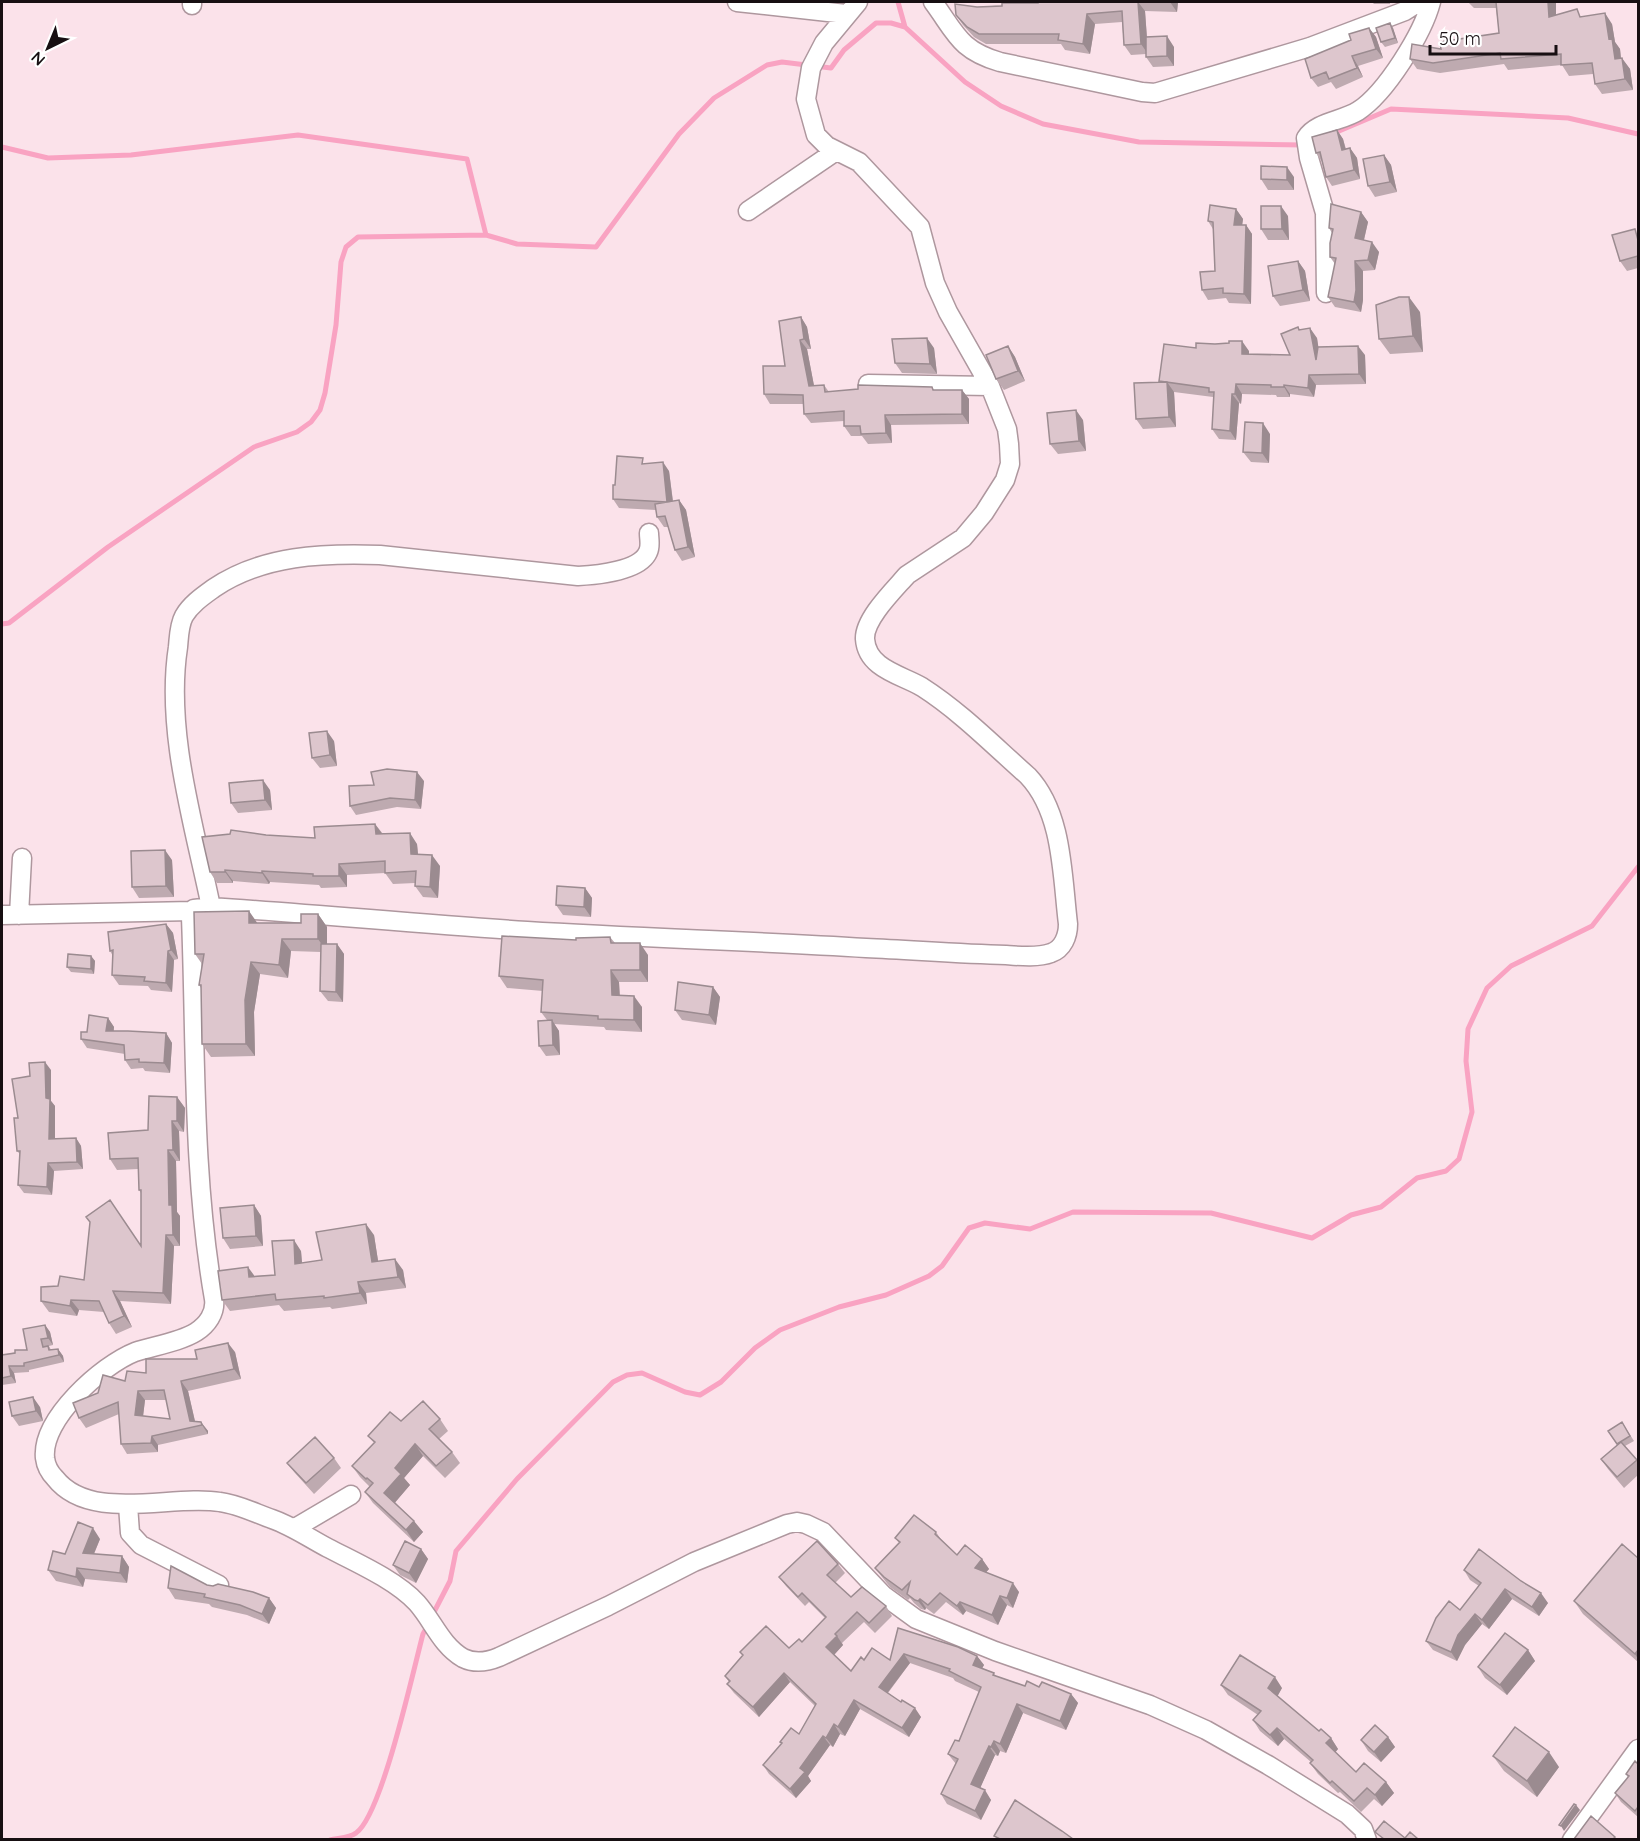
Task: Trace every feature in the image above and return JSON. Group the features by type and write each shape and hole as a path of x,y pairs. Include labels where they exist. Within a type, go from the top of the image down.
{"street":[{"path":"737,2 852,8"},
{"path":"933,2 961,42 982,56 1000,62 1155,93 1310,47 1405,11 1419,2"},
{"path":"1326,293 1325,213 1309,158 1306,138 1313,130 1356,112 1372,99 1419,34 1431,2"},
{"path":"22,858 10,915 192,911 211,907 526,931 735,940 967,955 1026,956 1052,953 1063,942 1068,924 1054,820 1041,790 987,739 938,699 920,686 879,664 869,653 866,643 866,632 872,619 900,583 907,575 963,538 1002,488 1010,464 1007,429 990,386 940,296 920,227 860,163 827,146 818,138 806,99 811,68 817,55 852,8"},
{"path":"748,211 837,151"},
{"path":"868,384 990,386"},
{"path":"211,907 184,774 174,688 182,621 201,597 238,574 281,560 347,554 380,555 578,576 596,575 622,569 641,560 649,550 649,532"},
{"path":"192,911 200,1182 214,1311 205,1325 195,1333 134,1353 109,1366 70,1402 55,1425 45,1448 45,1459 49,1470 59,1484 69,1492 80,1497 128,1505 163,1502 220,1502 296,1528 402,1591 416,1602 454,1651 467,1659 482,1662 498,1657 608,1606 694,1562 787,1524 797,1522 806,1524 823,1532 883,1595 916,1619 995,1651 1150,1705 1206,1731 1268,1765 1347,1814 1363,1828 1367,1839"},
{"path":"296,1528 351,1495"},
{"path":"128,1505 130,1533 141,1545 219,1585"},
{"path":"1572,1839 1638,1749"}],"building":[{"path":"1138,2 1141,44 1124,45 1122,11 1087,14 1083,44 1058,40 1059,34 979,34 967,27 956,15 955,4 977,7 1002,6 1002,3"},
{"path":"1496,2 1548,2 1549,17 1577,9 1580,17 1605,13 1615,59 1622,58 1625,79 1595,84 1592,63 1561,65 1561,54 1501,59 1500,53 1433,63 1410,59 1412,44 1441,49 1440,42 1499,33"},
{"path":"1390,23 1395,38 1381,42 1376,28"},
{"path":"1369,28 1376,49 1352,56 1357,68 1329,79 1326,72 1311,78 1305,59 1351,40 1349,34"},
{"path":"1167,36 1167,56 1146,57 1146,37"},
{"path":"1337,130 1342,150 1350,148 1354,170 1326,177 1320,152 1316,153 1312,137"},
{"path":"1384,155 1390,182 1368,186 1363,159"},
{"path":"1261,166 1287,167 1287,180 1261,179"},
{"path":"1331,204 1361,212 1355,238 1372,242 1368,260 1355,261 1354,302 1328,297 1336,258 1330,257 1333,229 1329,228"},
{"path":"1210,205 1236,209 1234,225 1246,225 1244,294 1223,293 1223,288 1202,290 1200,272 1215,271 1213,222 1208,221"},
{"path":"1261,206 1281,206 1282,229 1261,229"},
{"path":"1635,229 1638,256 1620,261 1612,235"},
{"path":"1298,261 1303,290 1273,296 1268,266"},
{"path":"1399,297 1409,297 1413,336 1379,339 1376,305"},
{"path":"801,317 804,339 800,340 809,386 824,385 825,392 858,389 858,385 962,390 962,414 885,415 886,433 861,434 860,426 844,426 844,411 804,414 803,395 764,394 763,366 785,366 779,321"},
{"path":"1298,327 1299,330 1310,328 1316,360 1318,347 1358,346 1359,374 1309,375 1308,388 1236,384 1235,394 1232,394 1230,431 1212,429 1214,392 1209,392 1209,388 1159,381 1164,344 1196,348 1196,343 1215,344 1242,341 1242,354 1290,355 1281,334"},
{"path":"927,338 930,364 895,363 892,339"},
{"path":"1008,346 1018,371 996,379 986,355"},
{"path":"1167,382 1169,417 1136,419 1134,383"},
{"path":"1076,410 1079,441 1050,444 1047,413"},
{"path":"1245,422 1263,423 1262,453 1243,452"},
{"path":"617,456 643,458 642,464 663,462 667,502 613,499"},
{"path":"679,500 688,547 675,550 665,516 657,517 655,504"},
{"path":"327,731 330,755 312,758 309,733"},
{"path":"387,769 417,772 415,800 390,798 350,806 349,786 374,785 371,772"},
{"path":"263,780 265,800 231,803 229,783"},
{"path":"375,824 376,834 410,833 411,854 432,855 430,887 415,886 416,871 385,873 385,861 339,864 339,876 262,871 262,873 225,870 225,872 210,872 202,837 230,834 231,830 315,838 314,827"},
{"path":"165,850 166,886 132,887 131,851"},
{"path":"557,886 585,888 584,907 556,905"},
{"path":"249,911 249,923 301,923 301,914 318,914 318,939 282,939 279,965 251,962 245,1000 246,1044 202,1044 201,985 199,985 204,954 195,954 194,912"},
{"path":"166,924 171,950 168,951 166,983 144,981 145,977 112,975 113,950 110,951 108,932"},
{"path":"502,936 576,940 576,938 610,937 611,943 640,943 640,970 611,970 612,995 634,996 634,1020 598,1019 598,1016 541,1012 543,980 499,976"},
{"path":"321,944 337,944 336,992 320,991"},
{"path":"68,954 91,956 91,969 67,967"},
{"path":"678,982 713,987 709,1015 675,1010"},
{"path":"89,1015 108,1018 106,1031 166,1033 164,1063 139,1062 139,1059 125,1060 124,1045 81,1039 81,1032 87,1032"},
{"path":"552,1020 553,1045 539,1046 538,1021"},
{"path":"45,1062 46,1098 50,1099 49,1139 76,1138 77,1162 48,1163 47,1187 18,1185 20,1151 17,1151 14,1118 18,1118 12,1079 30,1076 29,1063"},
{"path":"149,1096 177,1097 177,1121 172,1121 173,1150 168,1150 169,1205 172,1205 173,1235 166,1235 163,1293 113,1291 124,1316 109,1323 99,1301 71,1300 70,1306 41,1301 41,1287 58,1286 60,1276 84,1280 90,1222 86,1217 110,1200 141,1246 141,1190 139,1190 138,1158 110,1159 108,1133 148,1130"},
{"path":"254,1205 256,1236 223,1238 220,1208"},
{"path":"366,1224 372,1262 395,1259 398,1277 358,1282 360,1293 324,1298 324,1296 276,1300 275,1294 222,1300 218,1271 248,1267 249,1277 275,1275 272,1241 294,1240 295,1264 322,1260 316,1232"},
{"path":"45,1325 48,1338 41,1339 43,1347 48,1346 49,1350 58,1349 59,1355 24,1363 24,1366 9,1366 11,1376 2,1378 2,1355 15,1353 15,1350 27,1350 23,1329"},
{"path":"228,1343 234,1369 181,1381 190,1421 201,1422 202,1425 152,1436 151,1443 121,1444 118,1402 79,1418 73,1403 98,1393 103,1375 125,1381 127,1371 146,1373 146,1359 197,1359 195,1350","holes":["164,1390 170,1419 135,1415 138,1391"]},
{"path":"33,1397 36,1411 12,1416 9,1402"},
{"path":"423,1401 440,1419 429,1429 452,1452 436,1466 415,1444 395,1468 401,1474 384,1493 414,1521 406,1530 365,1492 373,1483 352,1466 375,1442 368,1436 390,1412 401,1421"},
{"path":"1622,1422 1630,1436 1617,1444 1608,1431"},
{"path":"315,1437 334,1458 306,1483 287,1463"},
{"path":"1621,1442 1637,1460 1617,1477 1601,1459"},
{"path":"914,1515 936,1532 935,1534 957,1555 965,1545 982,1559 975,1568 1013,1583 1007,1598 1000,1596 992,1615 960,1602 957,1606 940,1593 928,1605 920,1599 915,1600 907,1594 910,1582 902,1590 875,1568 900,1542 895,1538"},
{"path":"78,1522 93,1528 83,1553 122,1556 120,1573 77,1568 76,1577 48,1570 53,1551 65,1554"},
{"path":"405,1541 421,1549 409,1573 393,1565"},
{"path":"817,1541 838,1564 827,1575 851,1597 862,1587 886,1606 869,1623 857,1612 835,1634 837,1636 826,1647 851,1671 861,1657 864,1660 872,1648 890,1660 898,1628 958,1647 977,1656 973,1665 994,1673 993,1675 1025,1686 1027,1681 1039,1687 1042,1682 1071,1694 1060,1721 1017,1704 1000,1744 994,1741 991,1747 989,1746 971,1784 985,1790 975,1811 941,1794 958,1759 948,1754 955,1740 959,1741 981,1687 949,1671 950,1669 904,1654 879,1687 901,1702 902,1700 915,1708 902,1728 854,1700 838,1727 834,1724 826,1738 823,1736 800,1768 805,1772 790,1789 763,1765 782,1743 780,1742 791,1728 799,1734 816,1704 784,1673 753,1707 727,1684 730,1681 725,1676 743,1655 740,1652 766,1626 789,1648 799,1639 802,1642 826,1617 802,1593 798,1597 779,1577"},
{"path":"1622,1544 1638,1558 1638,1650 1635,1654 1574,1601"},
{"path":"1479,1549 1541,1593 1532,1607 1505,1589 1482,1620 1475,1614 1458,1635 1451,1652 1426,1641 1436,1618 1449,1601 1460,1610 1481,1583 1464,1570"},
{"path":"171,1566 207,1585 218,1584 269,1598 262,1614 240,1605 204,1597 205,1594 168,1588"},
{"path":"1505,1633 1528,1650 1500,1685 1478,1667"},
{"path":"1240,1655 1275,1677 1268,1688 1319,1731 1321,1729 1331,1738 1326,1743 1356,1772 1364,1763 1386,1782 1375,1795 1367,1788 1354,1801 1332,1781 1330,1783 1310,1763 1313,1760 1277,1728 1270,1735 1253,1720 1261,1711 1221,1685"},
{"path":"1375,1725 1388,1737 1374,1752 1361,1740"},
{"path":"1515,1727 1549,1752 1527,1781 1493,1756"},
{"path":"1635,1761 1638,1764 1638,1807 1635,1811 1615,1793 1629,1776 1626,1774"},
{"path":"1015,1800 1073,1839 1000,1839 994,1836"},
{"path":"1574,1804 1576,1805 1561,1826 1559,1825"},
{"path":"1591,1816 1615,1837 1613,1839 1574,1839"},
{"path":"1384,1821 1405,1838 1410,1832 1418,1839 1384,1839 1375,1832"}],"waterway":[{"path":"898,2 905,27"},
{"path":"2,624 9,623 108,547 254,447 297,432 311,422 320,410 325,393 336,325 341,262 346,247 358,237 486,235 517,244 596,247 679,134 714,98 767,65 782,62 831,68 844,50 876,23 891,23 905,27 965,82 1001,106 1043,124 1139,142 1304,145"},
{"path":"1332,134 1391,109 1568,118 1638,134"},
{"path":"2,147 48,158 131,155 298,135 467,159 486,235"},
{"path":"432,1616 450,1581 456,1551 517,1479 613,1382 627,1375 642,1373 685,1392 700,1395 721,1382 755,1348 780,1330 839,1307 886,1295 929,1276 942,1266 969,1228 985,1223 1030,1229 1073,1212 1211,1213 1312,1238 1351,1215 1381,1207 1417,1178 1446,1171 1459,1159 1472,1112 1466,1061 1468,1029 1487,988 1511,966 1592,926 1638,867"},
{"path":"330,1840 356,1833 366,1821 376,1800 396,1741 423,1634 428,1625"}]}
